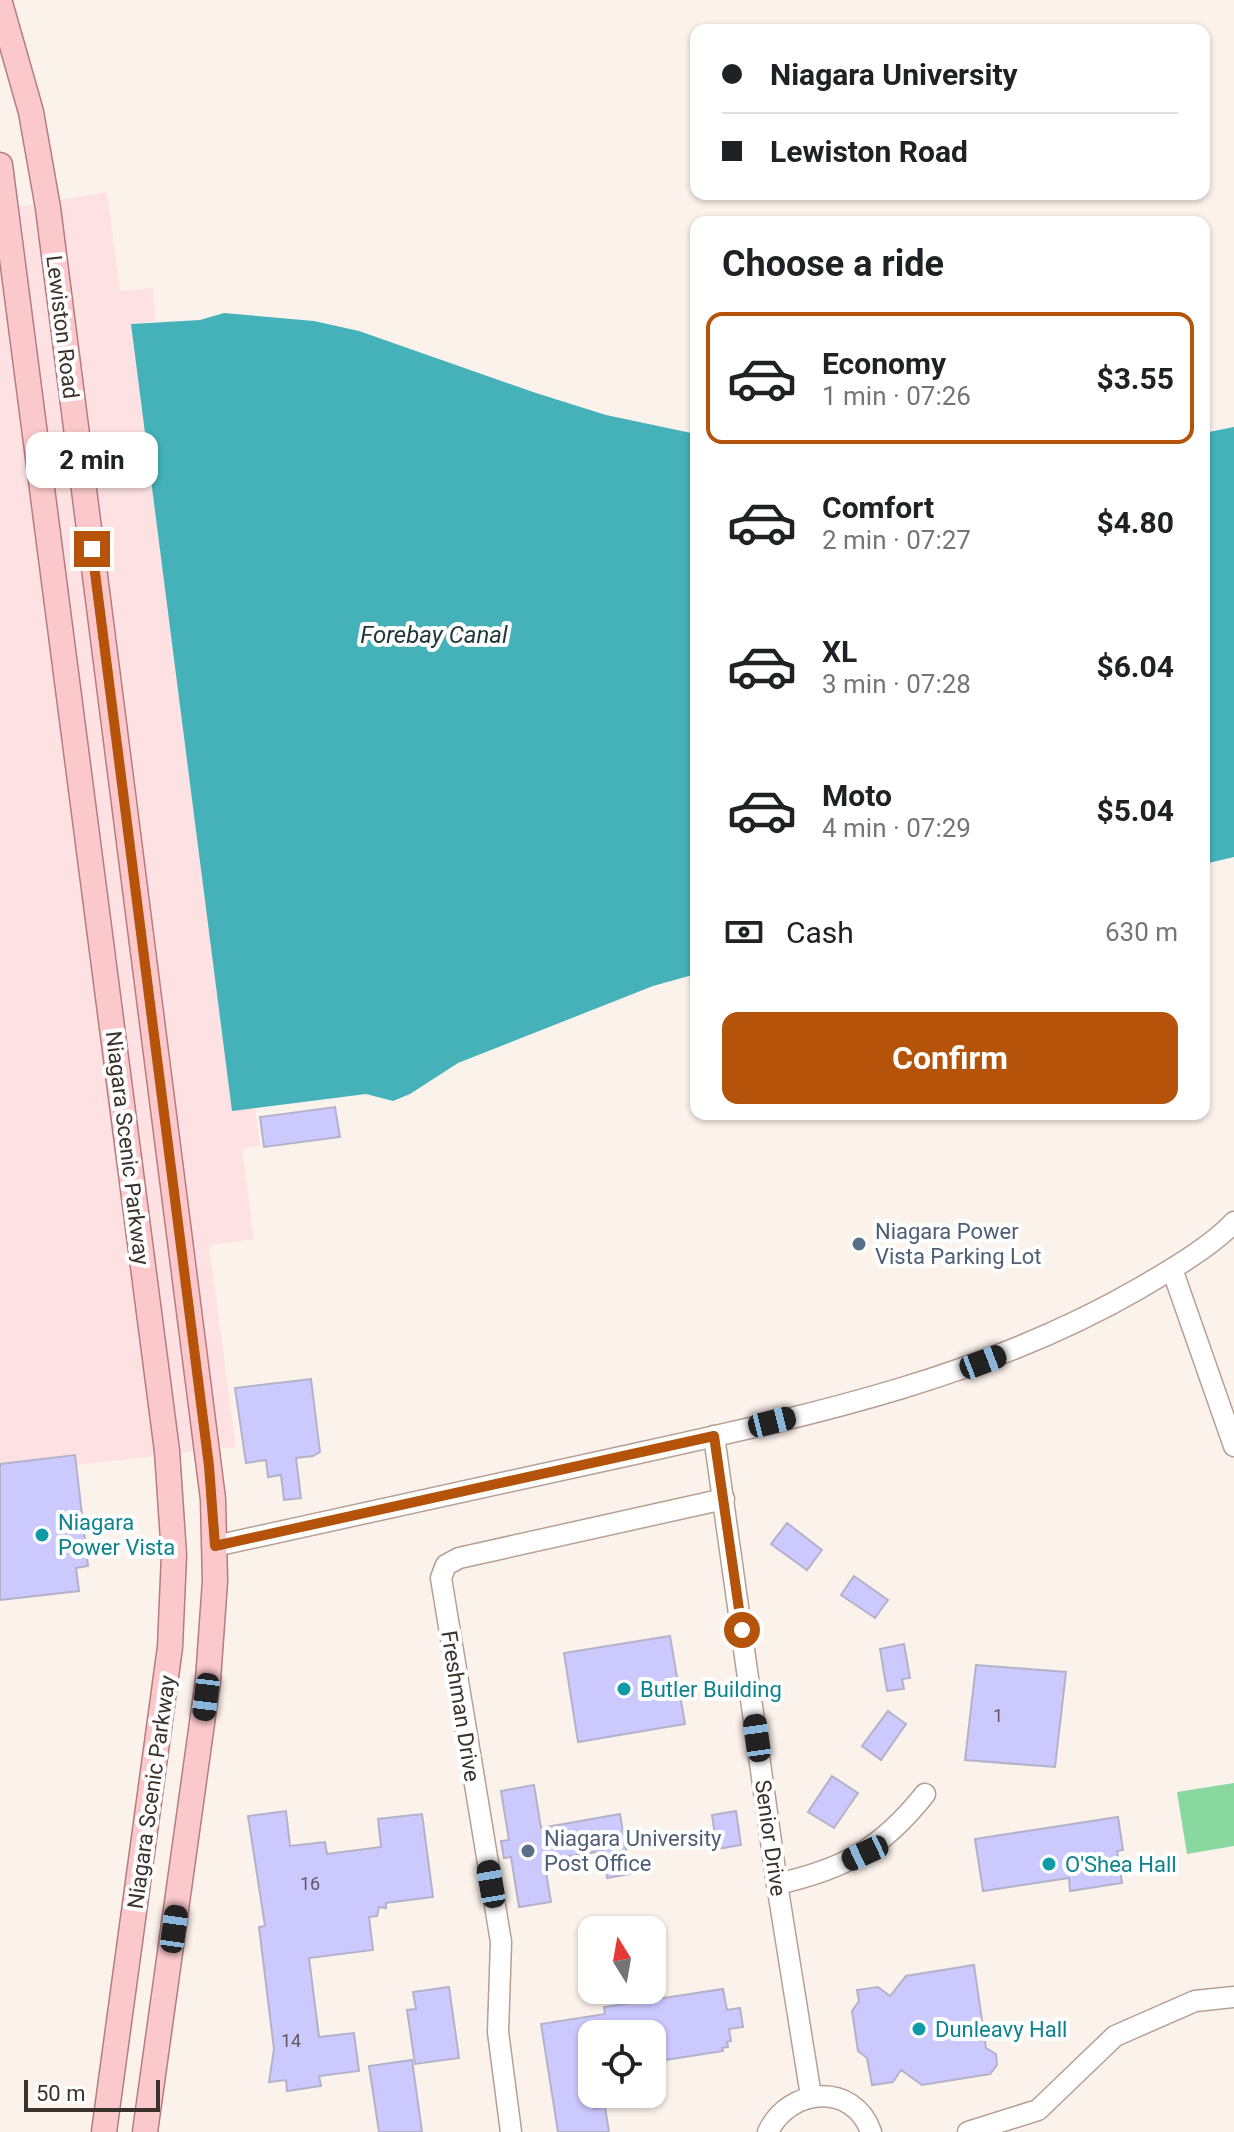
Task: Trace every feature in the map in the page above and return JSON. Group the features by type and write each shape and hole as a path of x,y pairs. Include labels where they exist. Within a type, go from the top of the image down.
{"main road":[{"name":"Lewiston Road","path":"0,3 31,112 46,197 209,1466 215,1546 213,1626 207,1691 145,2132"},
{"name":"Niagara Scenic Parkway","path":"0,165 159,1389 173,1519 174,1589 170,1647 104,2132"}],"street":[{"path":"215,1546 714,1436 895,1391 959,1371 1090,1317 1172,1269 1234,1222"},
{"path":"1172,1269 1234,1446"},
{"name":"Senior Drive","path":"714,1436 777,1884 811,2096"},
{"name":"Freshman Drive","path":"511,2132 498,2032 501,1942 441,1578 446,1565 459,1558 724,1499"},
{"path":"777,1884 831,1869 865,1853 888,1836 925,1794"},
{"path":"968,2132 1038,2110 1115,2036 1195,2001 1234,1997"},
{"path":"768,2132 775,2118 791,2104 811,2096 833,2097 853,2107 868,2123 871,2132"}],"shaded area":[{"path":"107,192 120,291 153,288 156,321 131,324 232,1110 255,1108 260,1146 242,1149 254,1239 209,1245 236,1447 76,1465 74,1455 0,1464 0,210"}],"green space":[{"path":"1234,1783 1234,1846 1187,1854 1177,1792"}],"water":[{"name":"Forebay Canal","path":"224,313 314,321 359,331 606,415 690,433 690,976 653,986 458,1063 410,1094 393,1101 366,1094 232,1111 131,324 200,320"},
{"path":"1234,427 1234,857 1210,863 1210,432"}],"building":[{"path":"335,1107 340,1137 264,1147 260,1117"},
{"path":"311,1379 320,1452 296,1458 301,1498 284,1500 281,1475 268,1477 266,1460 246,1463 235,1388"},
{"name":"Niagara Power Vista","path":"75,1455 88,1566 76,1568 79,1591 0,1600 0,1464"},
{"path":"787,1523 822,1550 807,1570 771,1544"},
{"path":"854,1576 888,1600 875,1618 841,1595"},
{"name":"Butler Building","path":"670,1636 685,1724 578,1742 564,1653"},
{"path":"904,1644 910,1678 902,1679 904,1689 887,1691 880,1649"},
{"path":"976,1665 1066,1672 1055,1767 965,1760"},
{"path":"888,1711 906,1724 881,1760 862,1746"},
{"path":"832,1776 858,1793 834,1828 808,1812"},
{"path":"534,1785 541,1828 620,1814 630,1874 607,1878 603,1851 544,1860 551,1902 519,1907 511,1857 504,1858 501,1841 509,1840 501,1791"},
{"path":"286,1811 290,1846 325,1842 327,1854 381,1847 378,1819 422,1814 433,1897 386,1903 386,1908 379,1907 377,1916 369,1917 373,1950 309,1958 319,2037 354,2033 359,2071 319,2076 321,2086 287,2091 286,2080 269,2082 274,2049 259,1927 265,1926 248,1816"},
{"path":"736,1811 741,1845 717,1849 712,1815"},
{"name":"O'Shea Hall","path":"1118,1817 1123,1850 1117,1851 1122,1883 1070,1891 1069,1878 983,1891 975,1839"},
{"name":"Dunleavy Hall","path":"974,1965 986,2048 996,2054 997,2065 990,2074 922,2085 901,2070 893,2082 872,2085 867,2058 858,2051 852,2011 859,2001 857,1990 878,1987 890,1996 906,1976"},
{"path":"449,1987 459,2058 415,2064 407,2010 416,2009 413,1992"},
{"path":"723,1989 727,2010 740,2008 743,2027 729,2029 731,2041 727,2042 728,2047 722,2048 723,2051 666,2060 666,2020 578,2020 578,2108 605,2108 609,2132 558,2132 541,2024 605,2014 604,2007 666,2004 666,1998"},
{"path":"412,2060 422,2132 379,2132 369,2066"}],"place":[{"name":"Niagara Power Vista Parking Lot","path":"859,1244"},
{"name":"Niagara Power Vista","path":"42,1535"},
{"name":"Butler Building","path":"624,1689"},
{"name":"Niagara University Post Office","path":"528,1851"},
{"name":"O'Shea Hall","path":"1049,1864"},
{"name":"Dunleavy Hall","path":"919,2029"}],"route":[{"path":"92,549 209,1466 215,1546 714,1436 742,1630"}]}
